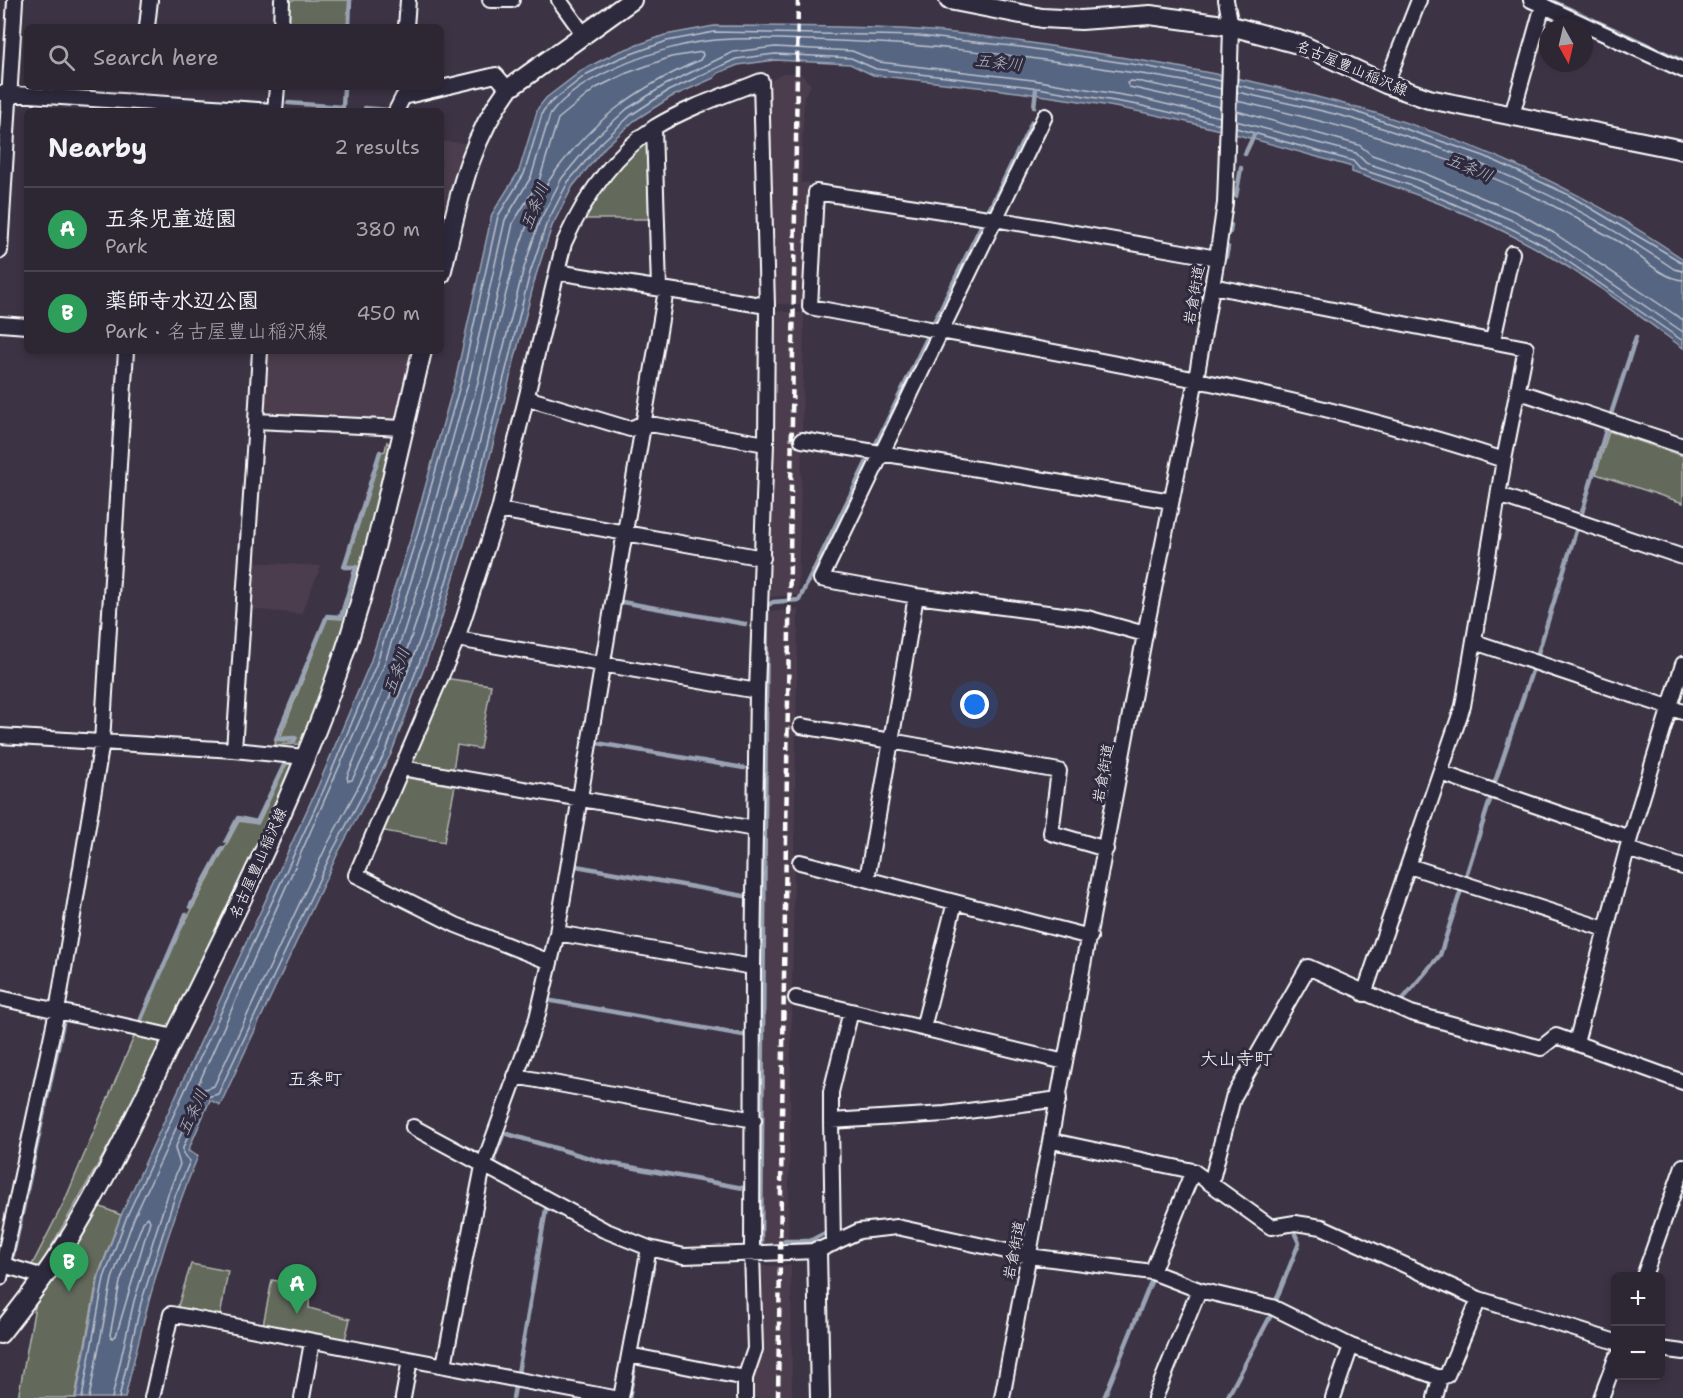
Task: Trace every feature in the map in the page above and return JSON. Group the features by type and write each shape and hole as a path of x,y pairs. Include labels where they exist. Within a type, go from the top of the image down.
{"main road":[{"path":"444,262 469,158 494,109 508,89 633,0"},
{"name":"名古屋豊山稲沢線","path":"949,0 976,3 1042,18 1082,20 1149,15 1231,26 1302,45 1386,84 1429,99 1682,147"},
{"name":"名古屋豊山稲沢線","path":"0,1334 44,1277 105,1176 242,902 305,757 355,620 421,354"},
{"path":"820,1398 825,1248"}],"street":[{"path":"0,251 5,93 15,0"},
{"path":"147,24 150,0"},
{"path":"281,24 282,0"},
{"path":"406,24 408,0"},
{"path":"490,0 513,0"},
{"path":"559,0 584,35"},
{"path":"1226,0 1231,26"},
{"path":"1386,84 1419,0"},
{"path":"1512,115 1537,3 1683,70"},
{"name":"岩倉街道","path":"1002,1398 1217,258 1225,203 1231,26"},
{"path":"444,85 496,75 508,89"},
{"path":"550,962 456,925 356,875 457,639 499,510 564,243 587,197 624,153 654,128 714,99 761,81 767,306 766,444 757,691 753,967 752,1252 755,1348 745,1378 745,1398"},
{"path":"142,107 143,90"},
{"path":"275,108 277,90"},
{"path":"397,108 403,92"},
{"path":"5,93 142,107 175,108"},
{"path":"1045,116 820,579 916,596 1087,618 1145,634"},
{"path":"444,1365 483,1166 537,1018 557,933 644,423 663,289 654,128"},
{"path":"1217,258 995,219 816,192 810,307 1196,379 1430,436 1504,460"},
{"path":"1493,340 1512,253"},
{"path":"557,272 767,306"},
{"path":"1212,286 1526,348 1504,460 1463,706 1364,994"},
{"path":"0,324 24,326"},
{"path":"44,1277 1,1268 57,1011 102,742 126,354"},
{"path":"234,750 260,354"},
{"path":"1517,391 1683,446"},
{"path":"527,399 630,429 644,423 766,444"},
{"path":"256,421 404,428"},
{"path":"802,440 1171,501"},
{"path":"1499,495 1683,557"},
{"path":"499,510 763,558"},
{"path":"867,879 916,596"},
{"path":"457,639 757,691"},
{"path":"1475,642 1683,712"},
{"path":"1576,1042 1628,843 1683,664"},
{"path":"801,726 1059,771 1051,833 1106,849"},
{"path":"0,736 234,750 305,757"},
{"path":"402,768 755,829"},
{"path":"1441,773 1628,843 1683,867"},
{"path":"800,862 1090,937"},
{"path":"1409,866 1605,929"},
{"path":"923,1028 955,902"},
{"path":"557,933 753,967"},
{"path":"1211,1183 1233,1098 1308,967 1349,984 1364,994 1411,1013 1541,1048 1556,1036 1683,1082"},
{"path":"0,998 174,1037"},
{"path":"796,998 1065,1062"},
{"path":"825,1248 831,1092 851,1011"},
{"path":"515,1076 754,1120"},
{"path":"831,1121 945,1114 1059,1099"},
{"path":"413,1126 604,1230 649,1248 684,1256 825,1248 859,1231 897,1227 1029,1256 1152,1272 1200,1290 1272,1307 1351,1346 1440,1378 1447,1375 1479,1299"},
{"path":"1052,1141 1192,1171 1271,1227 1295,1223 1322,1227 1479,1299 1611,1340"},
{"path":"1645,1272 1683,1166"},
{"path":"1152,1272 1192,1171"},
{"path":"621,1398 649,1248"},
{"path":"1155,1398 1200,1290"},
{"path":"152,1398 171,1314 614,1398"},
{"path":"302,1398 312,1342"},
{"path":"1333,1398 1351,1346"},
{"path":"1665,1350 1683,1352"},
{"path":"629,1355 745,1378"},
{"path":"403,1398 410,1360"},
{"path":"1601,1398 1611,1371"},
{"path":"1435,1398 1440,1378"}],"shaded area":[{"path":"783,73 800,73 811,85 804,96 801,183 809,182 804,303 801,305 773,302 768,83"},
{"path":"444,141 465,143 444,231"},
{"path":"775,311 804,313 802,446 798,595 770,597 772,314"},
{"path":"268,354 415,354 399,421 274,415 265,407"},
{"path":"252,562 321,566 301,614 249,609"},
{"path":"798,609 788,1249 763,1248 768,612"},
{"path":"791,1265 792,1395 797,1398 750,1398 759,1266"}],"green space":[{"path":"289,0 349,0 347,24 287,24"},
{"path":"649,138 650,219 581,219 613,169"},
{"path":"1609,431 1683,456 1683,503 1596,474"},
{"path":"387,442 392,448 346,629 302,744 275,745 276,740 295,742 297,738 280,738 327,618 342,619 357,567 346,566 381,452 385,451"},
{"path":"444,678 491,685 480,749 457,745 453,770 410,762"},
{"path":"288,761 293,767 171,1026 166,1028 141,1023 175,941 239,821 258,824"},
{"path":"402,777 455,786 444,842 379,830"},
{"path":"136,1032 161,1037 163,1044 117,1131 39,1268 31,1267 65,1200"},
{"path":"96,1205 121,1215 98,1276 75,1398 18,1398 36,1301"},
{"path":"191,1264 228,1271 220,1317 177,1309"},
{"path":"272,1280 310,1287 309,1308 350,1319 345,1340 263,1325"}],"water":[{"name":"五条川","path":"714,26 892,29 966,34 1016,41 1191,69 1339,103 1410,124 1480,150 1549,180 1616,216 1683,259 1683,348 1579,274 1543,252 1473,218 1352,172 1352,167 1191,123 1103,105 1038,95 873,75 850,64 775,60 738,65 718,73 714,78 671,97 635,120 605,147 573,186 552,226 536,275 487,468 436,636 391,754 338,853 220,1105 210,1100 188,1151 198,1156 175,1215 156,1275 125,1398 76,1398 99,1276 122,1213 318,786 370,663 412,534 456,377 492,214 519,171 538,108 546,98 584,69 618,52 665,35"}],"waterway":[{"path":"349,24 350,0"},
{"path":"1550,0 1683,61"},
{"path":"1034,107 1036,89"},
{"path":"288,103 343,107 344,90"},
{"path":"989,210 1032,122"},
{"path":"1245,154 1254,135"},
{"path":"1236,196 1241,168"},
{"path":"1230,232 1231,225"},
{"path":"933,324 980,228"},
{"path":"1226,257 1228,247"},
{"path":"1611,414 1636,337"},
{"path":"876,444 927,338"},
{"path":"1581,516 1606,430"},
{"path":"294,741 295,738 276,739 327,616 341,617 356,567 344,567 380,452"},
{"path":"761,1243 767,606 773,602 799,600 868,459"},
{"path":"1537,656 1576,531"},
{"path":"622,602 745,624"},
{"path":"1495,782 1532,671"},
{"path":"597,743 744,768"},
{"path":"226,841 238,818 257,822 285,763 282,759"},
{"path":"1466,876 1490,800"},
{"path":"190,907 222,848"},
{"path":"576,866 744,896"},
{"path":"1403,999 1440,955 1461,890"},
{"path":"141,1019 186,914"},
{"path":"552,1001 743,1035"},
{"path":"13,1255 64,1019 68,1017"},
{"path":"495,1164 494,1158 504,1133 603,1162 743,1188"},
{"path":"518,1373 546,1209"},
{"path":"785,1241 810,1241 823,1234"},
{"path":"1275,1303 1299,1243 1295,1234"},
{"path":"638,1342 653,1268"},
{"path":"1104,1398 1151,1282"},
{"path":"1227,1398 1271,1315"},
{"path":"629,1398 634,1371"},
{"path":"513,1398 515,1387"}],"railway":[{"path":"778,1398 798,0"}],"place":[{"name":"薬師寺水辺公園","path":"69,1292"},
{"name":"五条児童遊園","path":"297,1314"}],"district":[{"name":"大山寺町","path":"1236,1059"},
{"name":"五条町","path":"315,1079"}]}
